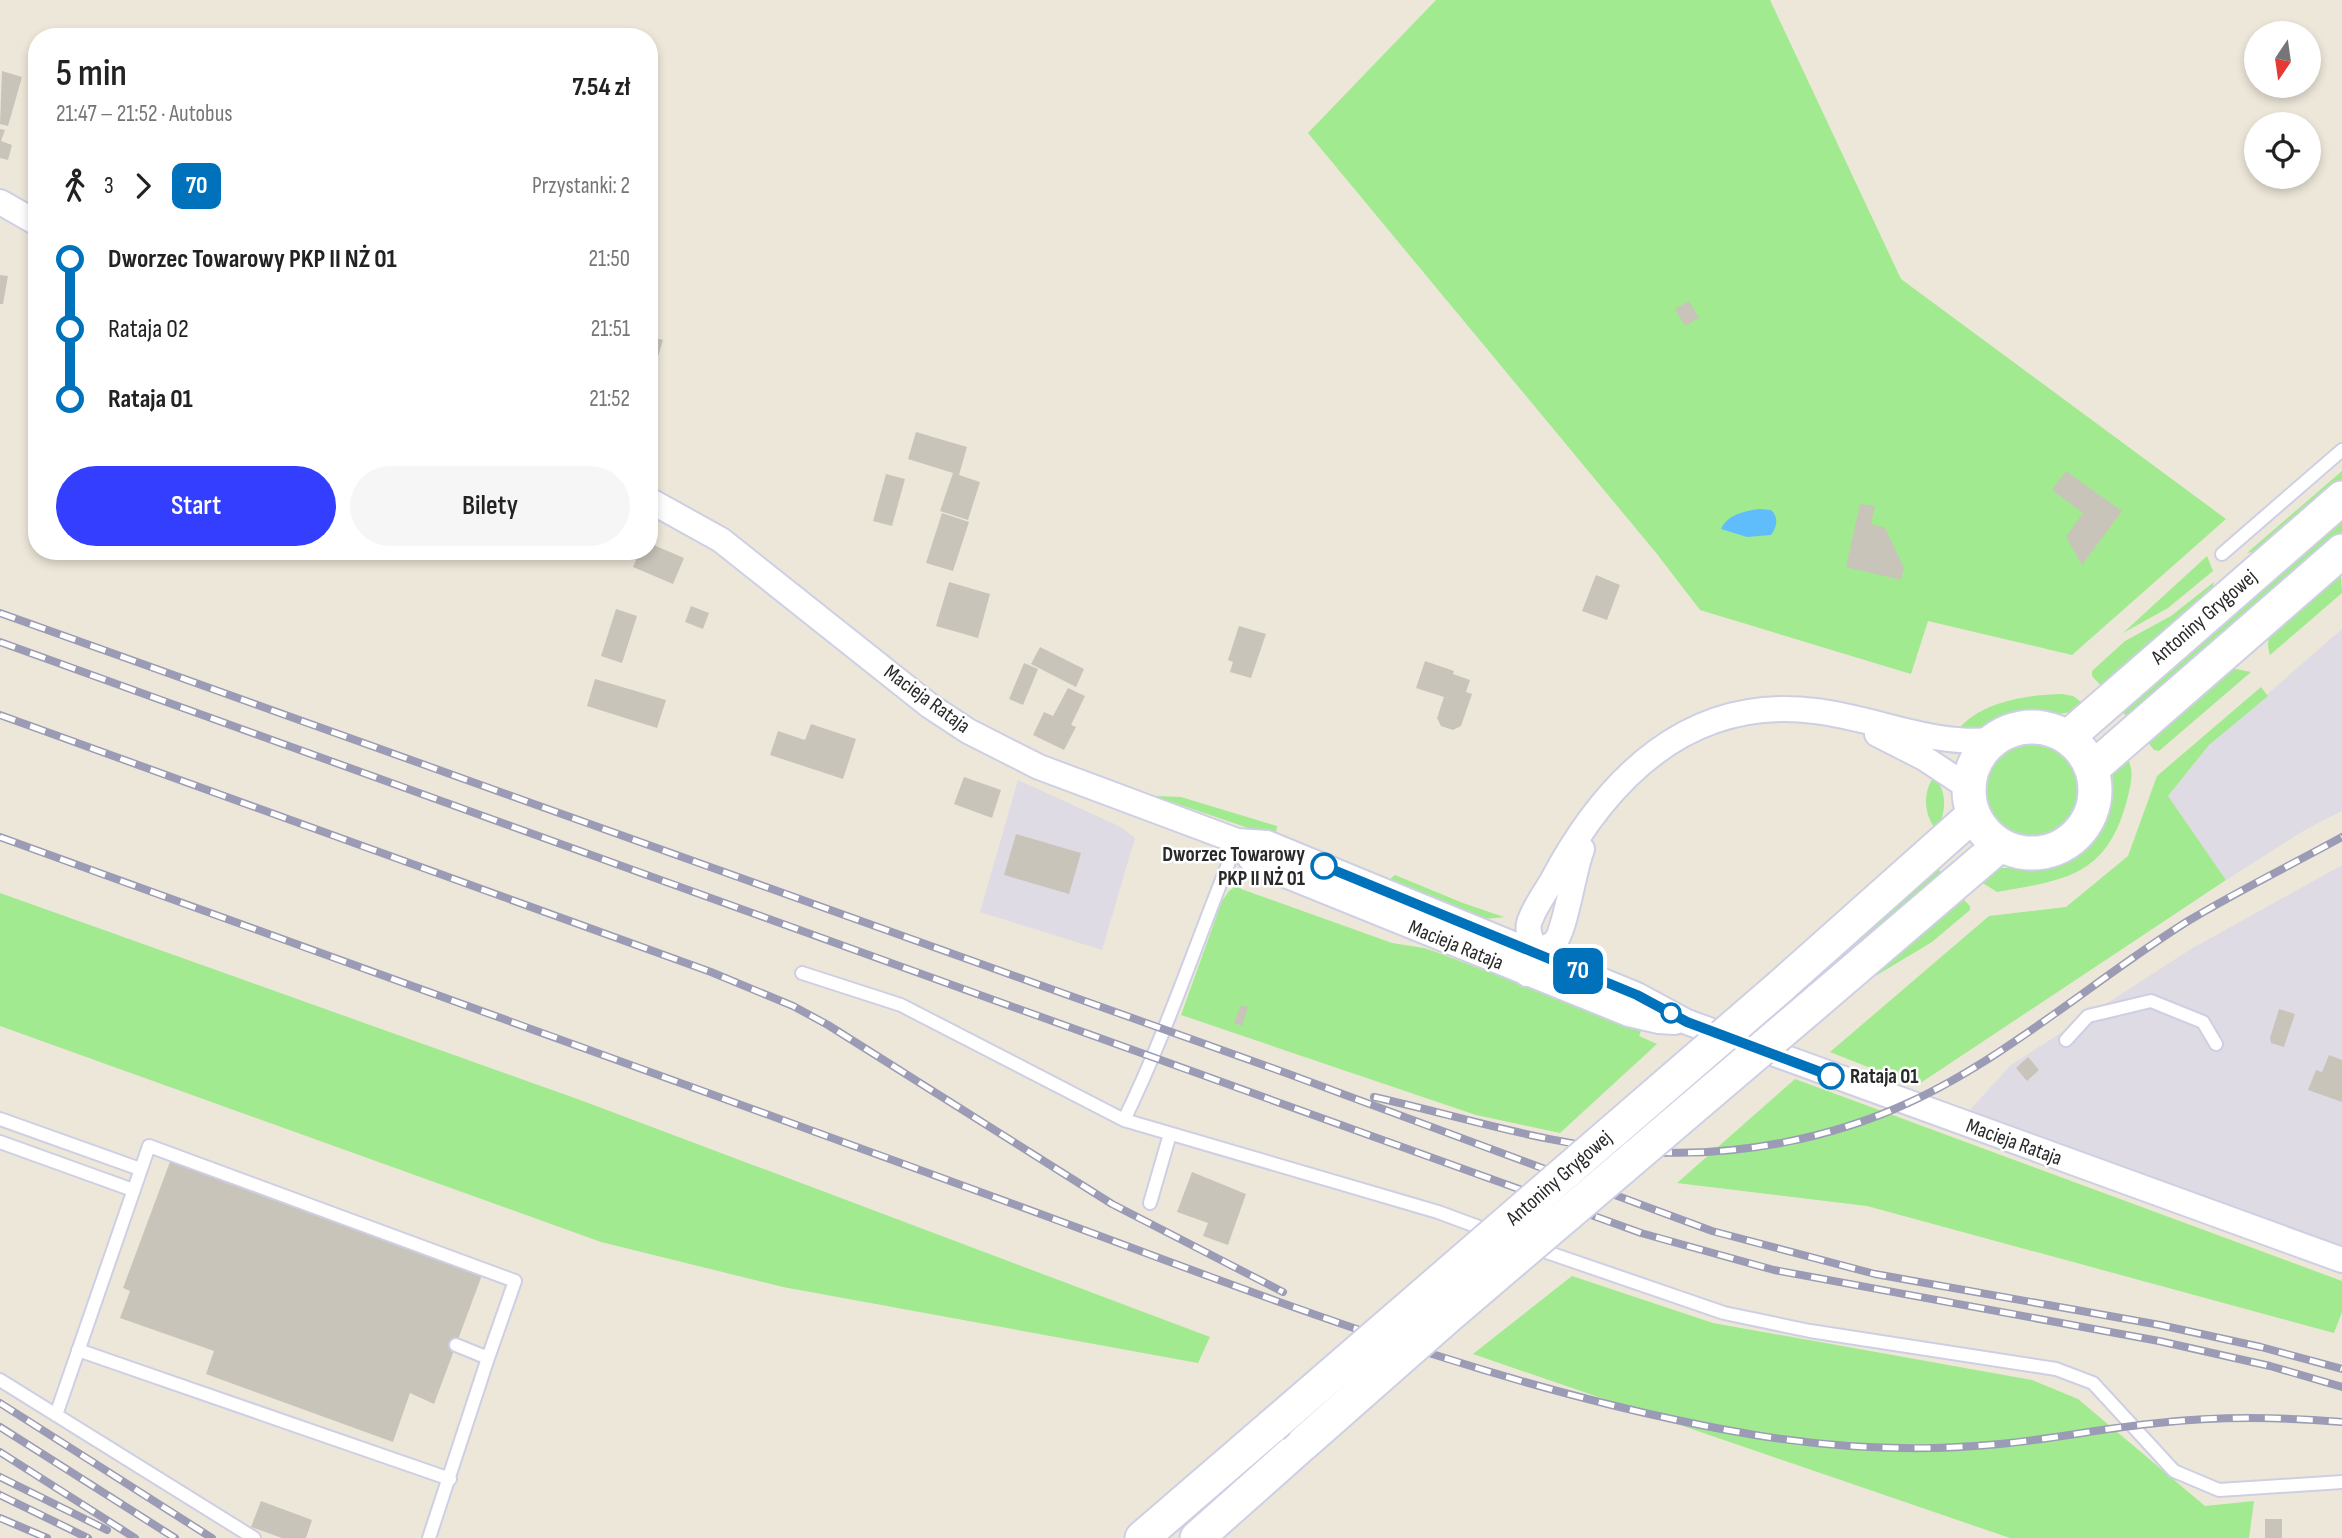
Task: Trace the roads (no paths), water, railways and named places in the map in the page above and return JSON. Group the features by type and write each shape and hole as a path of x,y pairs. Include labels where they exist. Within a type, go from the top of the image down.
{"street":[{"path":"0,202 28,218"},
{"name":"Antoniny Grygowej","path":"2067,737 2342,498"},
{"name":"Macieja Rataja","path":"658,505 721,540 930,706 968,731 1039,767 1237,841 1267,843 1530,963 1637,995 1687,1022 2342,1260"},
{"name":"Antoniny Grygowej","path":"2092,769 2342,551"},
{"path":"1530,963 1527,934 1529,920 1566,854 1603,802 1643,759 1683,736 1739,714 1777,709 1835,714 1956,742 1992,740"},
{"path":"1835,714 1906,748 1971,801 1989,837 2018,852 2038,853 2056,849 2073,839 2086,824 2094,807 2096,788 2092,769 2082,751 2067,737 2049,728 2029,726 2009,730 1992,740 1979,755 1970,774 1971,801"},
{"name":"Antoniny Grygowej","path":"1142,1538 1781,986 1971,801"},
{"name":"Antoniny Grygowej","path":"1197,1538 1447,1317 2000,845"}],"lane":[{"path":"2221,554 2342,450"},
{"path":"1124,1120 1154,1058 1237,841"},
{"path":"802,973 901,1004 1124,1120 1438,1212 1591,1269 1724,1313 1810,1331 2056,1369 2093,1383 2174,1471 2219,1490 2342,1482"},
{"path":"2066,1040 2088,1016 2151,1001 2203,1021 2216,1044"},
{"path":"0,1119 140,1169"},
{"path":"1150,1203 1170,1134"},
{"path":"0,1142 133,1190"},
{"path":"56,1415 149,1146 515,1281 429,1538"},
{"path":"456,1345 488,1358"},
{"path":"78,1350 450,1479"},
{"path":"0,1380 254,1538"}],"water":[{"path":"1759,509 1771,510 1775,516 1776,525 1771,535 1747,537 1721,529 1732,517"}],"railway":[{"path":"0,613 1286,1073 1712,1231 1875,1274 2160,1325 2261,1347 2342,1369"},
{"path":"0,642 1641,1233 1774,1270 2159,1341 2270,1366 2342,1387"},
{"path":"0,715 711,972 793,1006 828,1025 1112,1204 1283,1292"},
{"path":"0,837 1275,1300 1464,1364 1560,1392 1657,1416 1755,1435 1877,1447 1938,1448 2000,1444 2204,1419 2273,1418 2342,1422"},
{"path":"1374,1097 1510,1131 1614,1149 1715,1152 1814,1136 1878,1116 1945,1085 2016,1041 2188,921 2342,837"},
{"path":"0,1403 212,1538"},
{"path":"0,1427 175,1538"},
{"path":"0,1452 135,1538"},
{"path":"0,1477 107,1530"},
{"path":"0,1495 88,1538"},
{"path":"0,1518 47,1538"}],"place":[{"name":"Dworzec Towarowy PKP II NŻ 01","path":"1324,866"},
{"name":"Rataja 01","path":"1831,1076"}]}
